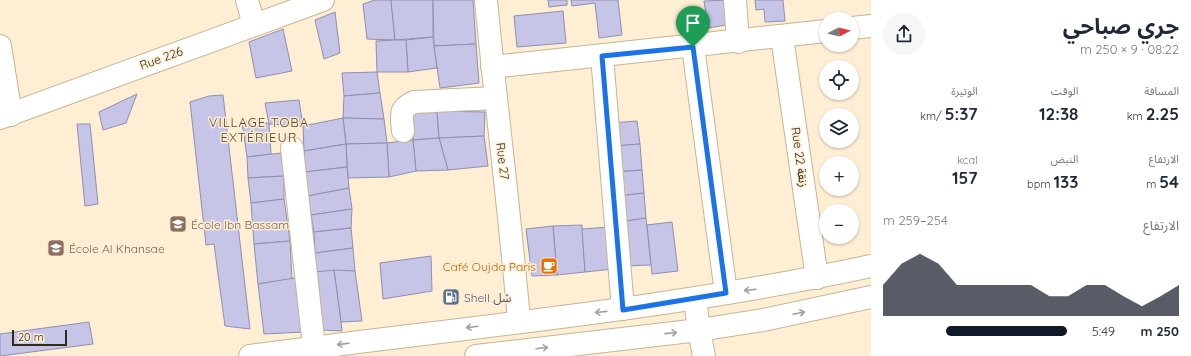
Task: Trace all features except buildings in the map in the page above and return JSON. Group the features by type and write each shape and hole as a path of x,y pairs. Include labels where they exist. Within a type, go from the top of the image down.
{"street":[{"path":"247,0 254,25"},
{"name":"Rue 226","path":"5,116 323,0"},
{"name":"Rue 27","path":"486,0 495,98 509,210 519,321"},
{"path":"735,0 738,42"},
{"path":"859,27 871,26"},
{"path":"492,67 819,33"},
{"name":"Rue 22 زنقة","path":"782,36 817,278"},
{"path":"0,46 5,116"},
{"path":"693,47 726,293"},
{"path":"602,56 623,310"},
{"path":"403,130 402,112 404,108 414,102 495,98"},
{"path":"292,148 314,348"},
{"path":"250,356 519,321 623,310 761,288 871,266"},
{"path":"476,356 698,330 763,320 871,297"},
{"path":"695,299 698,330 704,356"}],"place":[{"name":"École Ibn Bassam","path":"178,224"},
{"name":"École Al Khansae","path":"56,248"},
{"name":"Café Oujda Paris","path":"549,266"},
{"name":"Shell شل","path":"451,297"}],"district":[{"name":"VILLAGE TOBA EXTÉRIEUR","path":"259,130"}],"route":[{"path":"693,47 726,293 695,299 664,302 623,310 602,56 693,47"}]}
